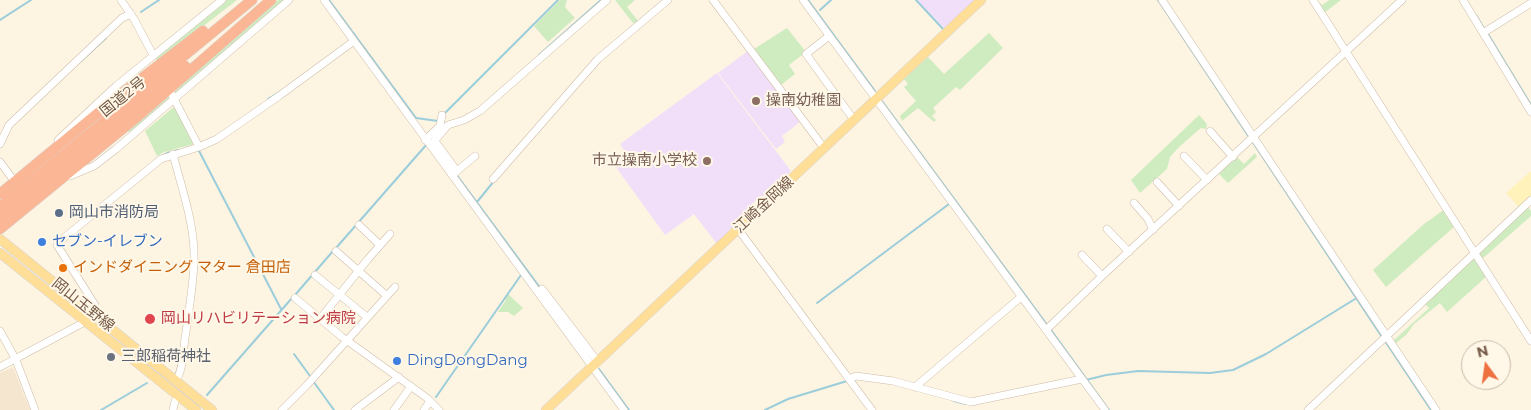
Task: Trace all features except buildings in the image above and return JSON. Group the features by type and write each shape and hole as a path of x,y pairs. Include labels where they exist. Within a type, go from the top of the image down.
{"highway":[{"name":"国道2号","path":"0,207 266,0"},
{"path":"0,229 116,135 271,0"},
{"name":"国道2号","path":"0,217 248,3"},
{"path":"0,194 116,98 229,12 248,3"}],"main road":[{"name":"江崎金岡線","path":"546,410 981,0"},
{"name":"岡山玉野線","path":"0,239 212,410"},
{"name":"岡山玉野線","path":"0,252 196,410"}],"street":[{"path":"121,0 131,14 155,64"},
{"path":"24,174 116,86 222,0"},
{"path":"54,184 94,166 161,111 173,96 289,0"},
{"path":"324,0 430,143 455,173 595,364"},
{"path":"430,143 448,125 464,120 480,110 607,0"},
{"path":"493,178 598,59 668,0"},
{"path":"713,0 824,148"},
{"path":"803,0 1021,297 1048,328 1083,381 1105,410"},
{"path":"1162,0 1384,338 1436,410"},
{"path":"1314,0 1531,341"},
{"path":"1048,328 1402,0"},
{"path":"1463,0 1485,32 1531,112"},
{"path":"1485,32 1531,3"},
{"path":"0,144 9,125 122,18 131,14"},
{"path":"829,36 806,54 854,120"},
{"path":"0,368 15,358 75,327 91,311 95,303 57,244 161,158 208,144 354,41"},
{"path":"173,96 199,147"},
{"path":"116,135 131,132 161,111"},
{"path":"430,143 440,126 441,119"},
{"path":"1210,131 1233,157"},
{"path":"173,154 192,230 194,251 194,274 180,373 176,381"},
{"path":"455,173 475,156"},
{"path":"1184,156 1207,180"},
{"path":"0,162 15,182"},
{"path":"1157,182 1179,206"},
{"path":"1308,410 1531,200"},
{"path":"1134,203 1148,219 1153,230"},
{"path":"359,225 380,246"},
{"path":"1108,229 1129,252"},
{"path":"738,230 872,410"},
{"path":"320,319 390,234"},
{"path":"336,251 387,296"},
{"path":"1082,255 1102,276"},
{"path":"315,275 367,317"},
{"path":"282,410 395,287"},
{"path":"542,289 595,364 624,410"},
{"path":"915,386 1021,297"},
{"path":"295,298 320,319 411,386 439,410"},
{"path":"0,331 15,358 35,410"},
{"path":"850,380 856,376 893,381 970,402 1083,381"},
{"path":"355,410 399,377"},
{"path":"394,410 411,386"},
{"path":"173,410 179,397"},
{"path":"424,410 430,401"}],"shaded area":[{"path":"917,0 976,0 945,29"},
{"path":"748,51 800,122 782,136 785,142 776,149 718,73"},
{"path":"717,73 791,171 765,196 760,196 747,209 747,213 717,244 694,214 665,235 613,163 626,153 620,144"},
{"path":"13,367 30,410 0,410 0,373"}],"green space":[{"path":"226,0 237,0 157,62 155,56"},
{"path":"278,0 286,0 176,94 173,92"},
{"path":"560,0 567,0 565,7 575,18 548,42 534,26"},
{"path":"615,0 635,0 627,7 639,22 633,23"},
{"path":"1316,0 1322,5 1329,0 1341,0 1324,13"},
{"path":"787,28 806,52 789,65 795,74 781,85 754,49"},
{"path":"989,33 1003,48 960,90 956,87 933,108 936,112 932,116 936,120 934,122 918,108 902,121 900,116 916,101 904,87 908,84 904,79 928,57 944,74"},
{"path":"170,94 171,98 130,132 126,131"},
{"path":"175,106 194,144 164,152 157,156 145,131"},
{"path":"1199,115 1207,124 1206,129 1201,128 1179,147 1170,157 1167,169 1140,193 1131,180"},
{"path":"1255,153 1257,157 1228,183 1219,174 1237,157 1244,164"},
{"path":"1527,206 1531,211 1531,216 1482,259 1479,251"},
{"path":"1445,209 1455,226 1386,287 1373,270 1424,224"},
{"path":"1475,257 1487,276 1447,312 1440,303 1414,324 1407,334 1395,344 1393,341 1429,308 1425,304"},
{"path":"508,294 523,308 514,316 508,312 498,312"}],"sand":[{"path":"1531,171 1531,197 1520,208 1506,193"}],"waterway":[{"path":"0,20 31,0"},
{"path":"141,12 159,0"},
{"path":"329,0 416,118 438,121"},
{"path":"444,114 558,0"},
{"path":"539,55 601,0"},
{"path":"808,0 875,91"},
{"path":"820,10 831,0"},
{"path":"916,0 944,30"},
{"path":"1158,0 1249,137"},
{"path":"1476,15 1485,30"},
{"path":"1488,34 1531,105"},
{"path":"80,62 106,38"},
{"path":"268,99 281,91"},
{"path":"882,101 1048,326"},
{"path":"1252,141 1382,337"},
{"path":"336,248 427,144"},
{"path":"198,149 281,309"},
{"path":"160,157 179,150"},
{"path":"456,174 541,289"},
{"path":"477,202 494,181"},
{"path":"817,303 949,204"},
{"path":"55,244 61,236"},
{"path":"295,295 333,251"},
{"path":"436,397 521,275"},
{"path":"207,395 292,298"},
{"path":"1086,380 1106,375 1138,371 1210,373 1233,370 1266,354 1355,299"},
{"path":"1051,330 1109,410"},
{"path":"1385,341 1431,410"},
{"path":"294,354 310,376"},
{"path":"599,369 629,410"},
{"path":"313,381 334,410"},
{"path":"765,410 788,399 847,381"},
{"path":"101,410 147,383"},
{"path":"954,401 966,404"}],"place":[{"name":"操南幼稚園","path":"756,101"},
{"name":"市立操南小学校","path":"707,161"},
{"name":"岡山市消防局","path":"59,213"},
{"name":"セブン-イレブン","path":"42,242"},
{"name":"インドダイニング マター 倉田店","path":"63,268"},
{"name":"岡山リハビリテーション病院","path":"150,319"},
{"name":"三郎稲荷神社","path":"111,357"},
{"name":"DingDongDang","path":"397,361"}]}
